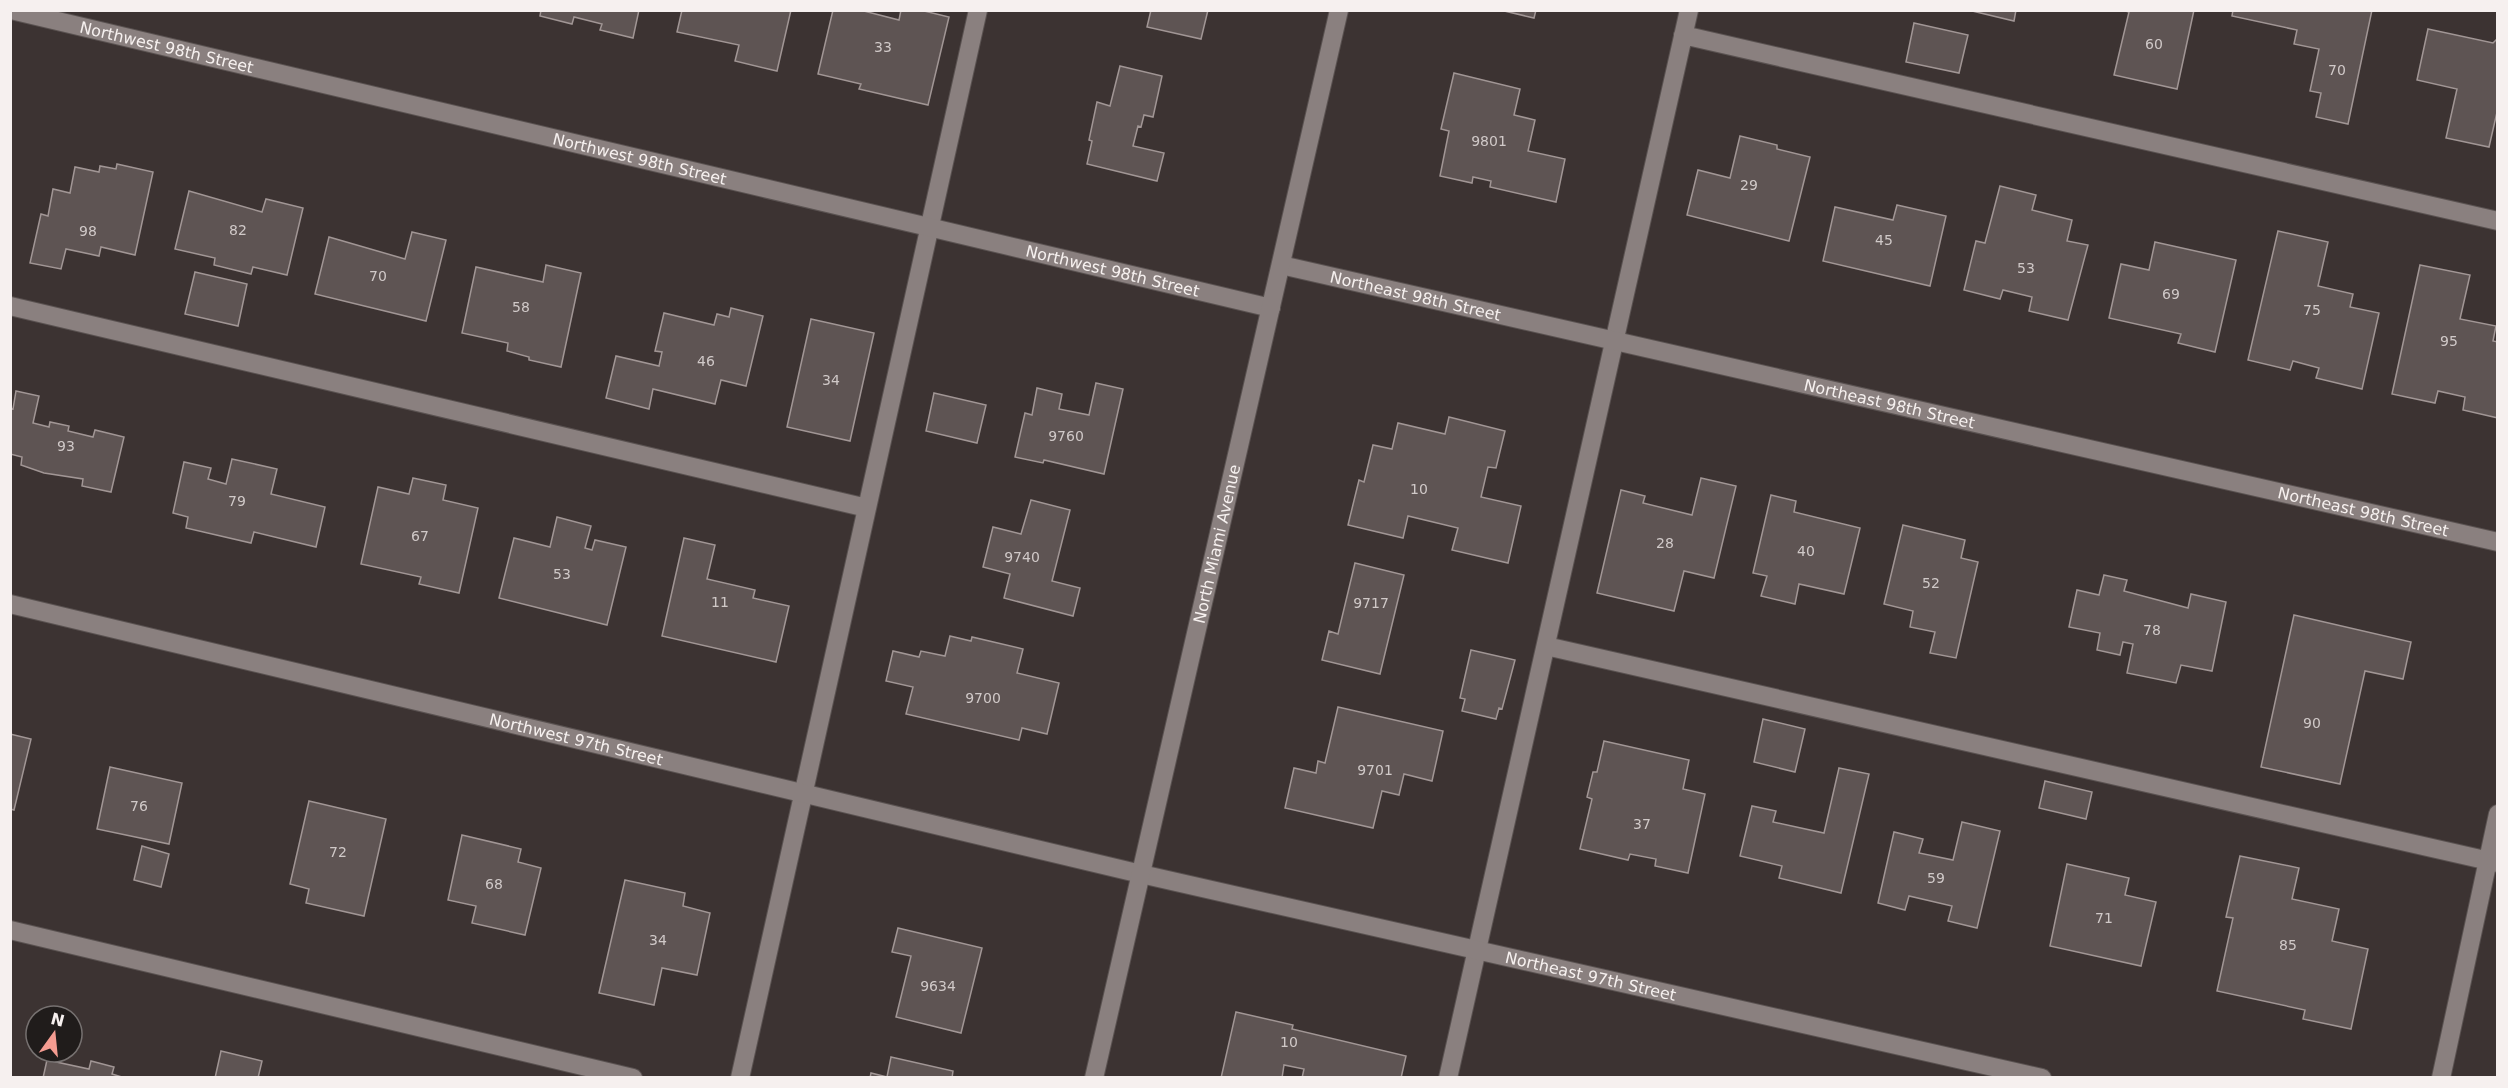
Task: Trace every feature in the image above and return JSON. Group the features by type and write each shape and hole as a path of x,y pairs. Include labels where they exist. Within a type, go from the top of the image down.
{"street":[{"name":"Northwest 98th Street","path":"10,10 1271,308"},
{"path":"740,1077 978,10"},
{"name":"North Miami Avenue","path":"1094,1077 1339,10"},
{"path":"1448,1077 1689,10"},
{"path":"1683,35 2498,221"},
{"name":"Northeast 98th Street","path":"1281,265 2498,542"},
{"path":"10,306 867,508"},
{"name":"Northwest 97th Street","path":"10,604 1141,874"},
{"path":"1546,646 2492,862"},
{"path":"2441,1077 2492,862 2498,814"},
{"name":"Northeast 97th Street","path":"1141,874 2042,1077"},
{"path":"10,930 633,1077"}],"building":[{"path":"541,10 639,10 633,38 600,30 602,24 574,17 572,24 540,16"},
{"path":"682,10 791,10 777,71 735,61 739,45 677,32"},
{"path":"833,10 860,10 899,20 901,10 920,10 949,17 928,105 859,89 861,84 818,74"},
{"path":"1151,10 1208,10 1201,39 1147,27"},
{"path":"1500,10 1536,10 1534,18"},
{"path":"1968,10 2016,10 2014,21"},
{"path":"2122,10 2194,10 2177,89 2114,75 2129,12"},
{"path":"2233,10 2372,10 2348,124 2316,117 2321,93 2310,91 2319,49 2294,44 2297,30 2232,16"},
{"path":"1914,23 1968,35 1959,73 1906,62"},
{"path":"2428,29 2493,43 2498,38 2498,108 2489,147 2446,138 2457,89 2417,80"},
{"path":"1120,66 1162,76 1153,117 1144,115 1141,127 1138,126 1133,146 1164,153 1157,181 1087,164 1092,141 1089,140 1097,102 1110,106"},
{"path":"1454,73 1520,89 1514,115 1535,120 1528,151 1565,159 1556,202 1490,187 1491,181 1473,177 1472,183 1440,176 1449,131 1441,129"},
{"path":"1740,136 1777,145 1777,149 1810,157 1789,241 1687,215 1698,170 1730,178"},
{"path":"117,164 153,172 135,255 101,247 99,256 66,249 61,269 30,263 41,214 48,216 53,189 70,193 75,167 99,172 100,166 116,169"},
{"path":"2000,186 2036,195 2032,210 2072,220 2067,241 2088,245 2068,320 2029,311 2032,297 2003,290 2000,299 1964,290 1976,241 1985,243"},
{"path":"189,191 262,212 266,199 303,208 287,275 253,267 251,274 214,265 215,258 175,249"},
{"path":"1897,205 1946,216 1930,286 1823,261 1835,207 1893,220"},
{"path":"2278,231 2328,242 2318,286 2353,294 2350,307 2379,313 2362,389 2316,378 2319,368 2293,361 2290,370 2248,360"},
{"path":"412,232 446,240 426,321 315,294 329,237 405,259"},
{"path":"2155,242 2236,260 2215,352 2178,343 2181,334 2109,318 2121,264 2149,270"},
{"path":"546,265 581,273 561,367 529,360 529,357 507,351 508,343 462,333 476,267 543,282"},
{"path":"2420,265 2470,275 2460,319 2496,326 2493,341 2498,342 2498,418 2463,410 2465,397 2438,391 2435,403 2392,394"},
{"path":"195,272 247,284 238,326 185,314"},
{"path":"731,308 763,316 746,386 721,380 715,404 653,389 649,409 606,398 616,356 659,366 662,352 655,351 664,313 714,325 717,314 729,317"},
{"path":"811,319 874,333 850,441 787,427"},
{"path":"1096,383 1123,389 1104,474 1044,460 1043,463 1015,457 1025,413 1032,415 1037,388 1062,394 1059,409 1089,415"},
{"path":"16,391 39,396 33,423 49,427 50,422 69,426 68,431 93,437 95,430 124,437 111,492 82,486 83,479 44,473 21,465 22,457 10,454 10,408 13,409"},
{"path":"934,393 986,405 977,443 926,431"},
{"path":"1449,417 1505,431 1496,468 1488,467 1481,497 1521,506 1508,563 1452,550 1458,528 1408,516 1403,538 1348,525 1359,480 1364,482 1373,445 1392,449 1398,423 1445,434"},
{"path":"232,459 277,469 271,494 325,507 316,547 254,532 251,543 186,528 188,517 173,513 184,462 211,468 208,479 226,484"},
{"path":"413,478 446,485 443,500 478,508 459,593 419,584 421,577 361,564 378,487 409,494"},
{"path":"1701,478 1736,486 1714,578 1684,571 1674,611 1597,593 1621,490 1645,496 1643,503 1692,515"},
{"path":"1771,495 1796,501 1794,512 1860,528 1844,594 1799,584 1795,604 1761,596 1767,576 1753,573"},
{"path":"1031,500 1070,510 1052,581 1080,588 1073,616 1004,598 1010,574 983,567 993,527 1021,534"},
{"path":"557,517 591,526 585,548 592,550 595,540 626,547 607,625 499,598 514,538 550,547"},
{"path":"1903,525 1965,540 1961,558 1978,562 1956,658 1930,653 1935,632 1910,627 1913,611 1884,604"},
{"path":"684,538 715,545 707,579 755,590 753,598 789,606 776,662 662,636"},
{"path":"1355,563 1404,575 1380,674 1322,660 1329,631 1338,634"},
{"path":"2104,575 2127,580 2124,591 2188,608 2191,594 2226,602 2212,671 2181,665 2176,683 2127,673 2133,644 2123,642 2120,655 2097,650 2100,633 2069,627 2077,590 2099,595"},
{"path":"2294,615 2411,642 2403,679 2365,671 2340,784 2261,767"},
{"path":"950,636 971,641 972,637 1023,649 1017,673 1059,683 1047,734 1022,728 1019,740 906,714 913,687 886,681 893,651 919,657 921,651 945,656"},
{"path":"1471,650 1515,660 1502,709 1499,708 1496,719 1462,711 1465,699 1460,698"},
{"path":"1338,707 1443,731 1432,781 1404,774 1399,795 1382,791 1373,828 1285,808 1294,768 1316,773 1318,761 1325,763"},
{"path":"1763,719 1805,729 1795,772 1754,762"},
{"path":"10,734 31,739 14,810 10,809"},
{"path":"1604,741 1689,760 1683,789 1705,794 1688,873 1655,866 1656,859 1630,854 1628,860 1580,849 1592,799 1587,797 1593,772 1597,772"},
{"path":"110,767 182,783 169,844 97,829"},
{"path":"1839,768 1869,774 1841,893 1779,878 1782,866 1740,856 1752,806 1776,811 1773,822 1824,833"},
{"path":"2045,781 2092,792 2086,819 2039,808"},
{"path":"309,801 386,819 364,916 306,903 309,889 290,884"},
{"path":"1962,822 2000,831 1977,928 1948,921 1952,906 1909,896 1905,910 1878,903 1894,832 1923,839 1919,853 1953,860"},
{"path":"462,835 521,849 518,862 541,868 525,935 472,923 476,906 448,900"},
{"path":"142,846 169,854 161,887 134,880"},
{"path":"2240,856 2299,868 2292,899 2339,909 2332,941 2368,949 2351,1029 2303,1019 2305,1010 2217,991 2233,918 2226,917"},
{"path":"2067,864 2129,878 2125,895 2156,902 2141,966 2050,946"},
{"path":"625,880 685,893 683,906 710,913 697,975 662,968 654,1005 599,993"},
{"path":"898,928 982,948 961,1033 896,1017 911,956 892,952"},
{"path":"1236,1012 1293,1025 1292,1029 1406,1056 1401,1078 1302,1078 1304,1069 1284,1065 1282,1078 1221,1078"},
{"path":"221,1051 262,1061 258,1078 215,1078"},
{"path":"891,1057 953,1071 952,1078 870,1078 871,1073 887,1077"},
{"path":"91,1061 114,1067 112,1074 125,1078 43,1078 46,1064 66,1064 89,1069"}]}
